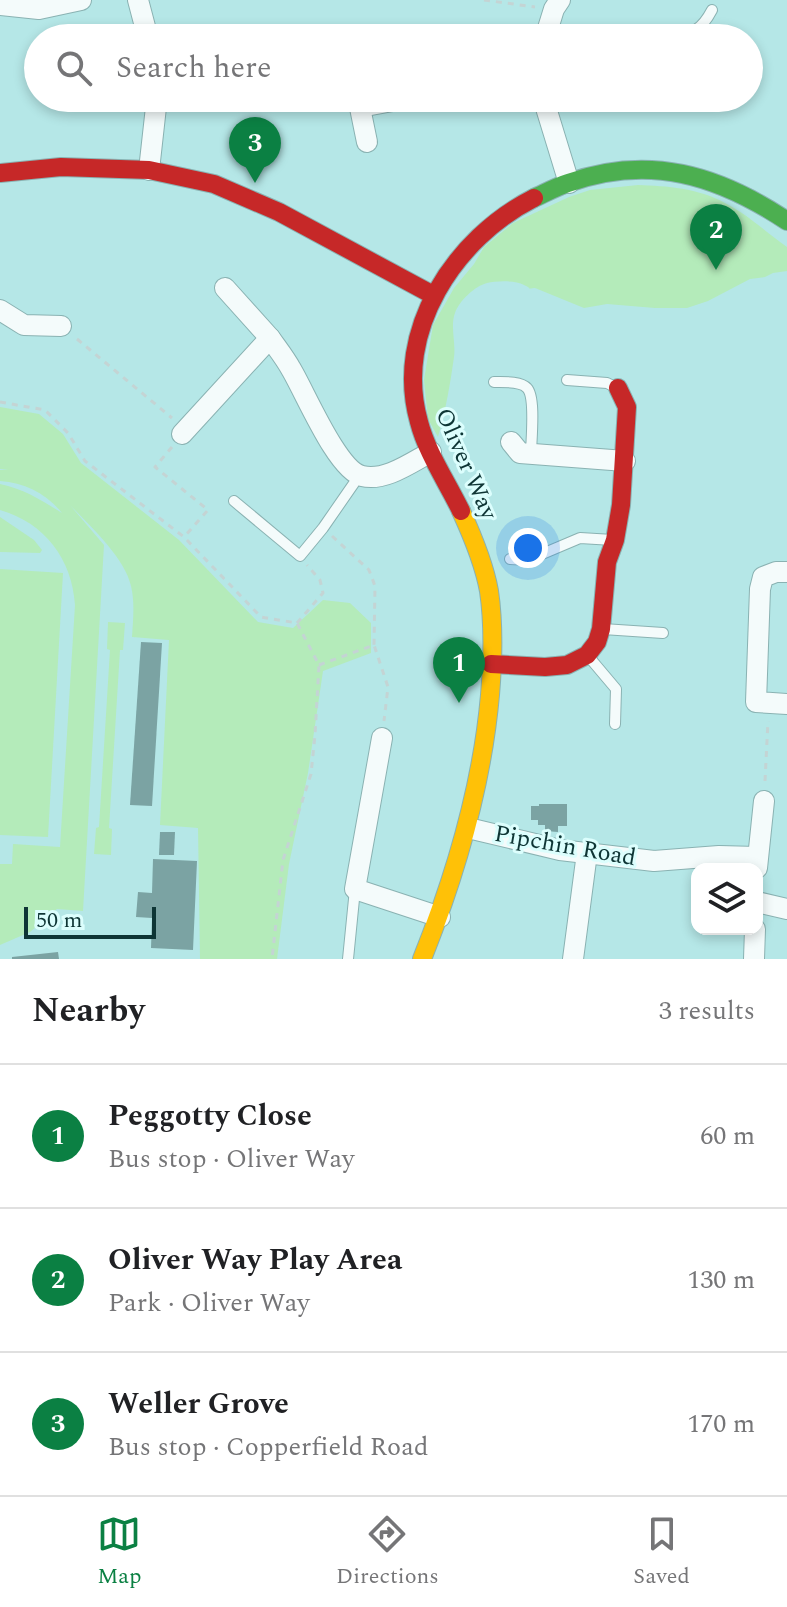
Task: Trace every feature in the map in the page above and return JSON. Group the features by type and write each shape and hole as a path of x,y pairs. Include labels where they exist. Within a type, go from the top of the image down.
{"street":[{"path":"0,5 39,9 81,0"},
{"path":"138,0 144,24"},
{"path":"550,24 557,5"},
{"path":"149,170 155,112"},
{"path":"361,112 367,142"},
{"path":"547,112 569,183"},
{"path":"0,173 61,167 149,170 214,184 279,212 433,295"},
{"name":"Oliver Way","path":"422,959 440,917 468,828 484,750 492,630 490,595 482,562 418,422 412,390 420,326 433,295 476,237 502,216 540,194 605,173 646,169 684,173 721,184 763,203 787,221"},
{"path":"225,288 270,338 291,367 346,466 359,476 372,477 383,475 431,452"},
{"path":"0,310 24,325 61,326"},
{"path":"184,432 270,338"},
{"path":"491,664 567,665 587,655 597,642 607,562 615,540 621,505 625,461 627,407 618,388"},
{"path":"511,442 520,453 531,455 625,461"},
{"path":"778,704 756,702 760,589 763,577 787,572"},
{"path":"382,738 355,889 440,917"},
{"path":"757,863 764,801"},
{"name":"Pipchin Road","path":"468,828 560,850 654,861 719,856 757,863"},
{"path":"573,959 587,853"},
{"path":"763,903 787,909"},
{"path":"754,959 755,935"}],"lane":[{"path":"705,24 712,10"},
{"path":"567,380 607,383 618,388"},
{"path":"494,382 518,383 529,391 532,403 531,455"},
{"path":"234,501 300,556 359,476"},
{"path":"510,559 528,560 580,538 615,540"},
{"path":"601,629 663,633"},
{"path":"587,655 616,689 615,724"},
{"path":"348,959 355,889"}],"path":[{"path":"484,0 557,5"},
{"path":"61,326 184,432 155,467 208,510 184,537"},
{"path":"0,402 45,410 68,433 85,461 184,537 261,617 297,623"},
{"path":"323,528 369,570 375,586 374,645 388,687 382,738"},
{"path":"297,623 323,593 320,580 300,556"},
{"path":"272,959 283,860 311,774 319,665 297,623"},
{"path":"319,665 374,645"},
{"path":"764,801 778,704"}],"green space":[{"path":"638,185 693,191 733,207 787,247 787,271 750,279 708,301 687,308 607,304 584,308 516,282 482,285 464,299 455,313 454,357 438,437 428,419 424,380 433,325 454,288 484,247 513,223 569,197 590,190"},
{"path":"0,407 39,414 63,434 81,463 179,540 258,622 293,628 323,600 350,603 371,623 371,653 323,671 308,773 289,864 277,959 200,959 198,828 160,825 169,640 132,637 133,599 122,564 70,505 104,545 83,911 57,909 30,932 0,945 0,864 12,864 13,844 60,847 75,605 68,573 53,545 30,524 0,510 0,484 25,492 62,513 34,490 0,481 0,470 8,470 0,469"},
{"path":"0,517 34,540 42,550 40,553 0,552"},
{"path":"0,569 63,573 48,837 0,835"},
{"path":"108,622 125,623 123,650 120,650 109,828 112,829 111,855 94,854 96,828 99,827 110,650 107,649"}],"building":[{"path":"141,642 162,643 152,806 130,805"},
{"path":"567,804 567,826 558,826 558,832 545,831 545,825 531,820 531,806"},
{"path":"160,832 175,832 174,855 159,855"},
{"path":"153,859 197,861 193,950 151,948 152,918 136,917 138,892 152,893"},
{"path":"58,952 59,959 12,959 12,957"}],"traffic: fast":[{"path":"534,198 598,174 655,170 709,181 787,221"}],"traffic: slow":[{"path":"422,959 466,830 481,763 490,695 492,617 489,591 478,550 461,511"}],"traffic: jam":[{"path":"0,173 61,167 149,170 214,184 279,212 433,295"},
{"path":"461,511 432,456 419,422 413,388 415,354 423,322 437,291 456,262 505,215 534,198"},
{"path":"491,664 567,665 587,655 597,642 607,562 615,540 621,505 627,407 618,388"}],"place":[{"name":"Weller Grove","path":"255,183"},
{"name":"Oliver Way Play Area","path":"716,270"},
{"name":"Peggotty Close","path":"459,703"}]}
